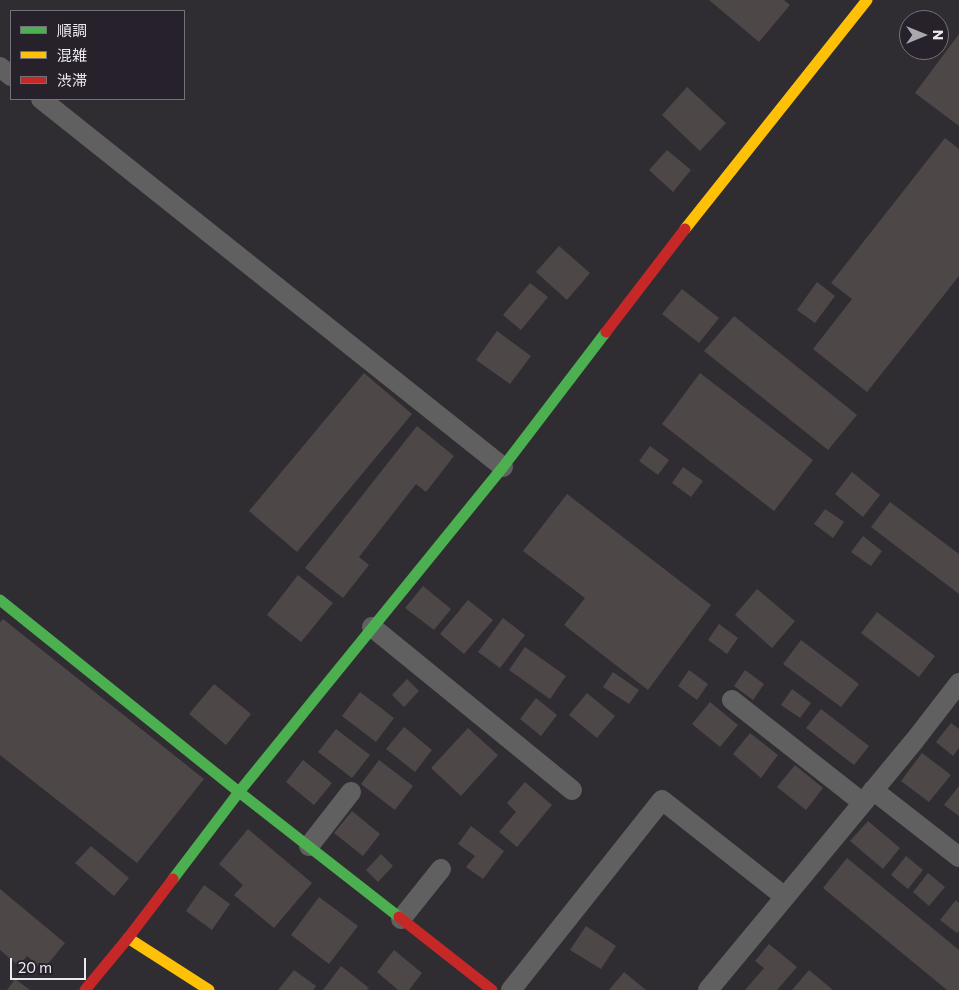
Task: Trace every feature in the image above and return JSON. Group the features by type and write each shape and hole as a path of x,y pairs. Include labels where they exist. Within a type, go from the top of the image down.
{"street":[{"path":"85,990 128,938 239,792 503,467 634,294 867,0"},
{"path":"0,67 10,75"},
{"path":"42,100 503,467"},
{"path":"0,600 239,792 492,990"},
{"path":"372,628 572,790"},
{"path":"708,990 959,683"},
{"path":"732,700 868,796 959,857"},
{"path":"308,846 351,792"},
{"path":"511,990 662,800 785,897"},
{"path":"401,919 441,869"},
{"path":"128,938 209,990"}],"building":[{"path":"709,0 784,0 790,5 759,42"},
{"path":"959,34 959,126 915,93 940,60 949,60 949,47"},
{"path":"687,87 726,123 700,151 662,115"},
{"path":"945,138 959,149 959,276 867,392 813,349 852,299 831,283"},
{"path":"667,150 691,170 673,192 649,170"},
{"path":"559,246 590,273 567,300 536,272"},
{"path":"817,282 835,296 815,323 797,310"},
{"path":"530,283 548,297 521,330 503,315"},
{"path":"682,289 719,318 699,343 662,314"},
{"path":"734,316 857,415 828,450 704,351"},
{"path":"497,331 531,356 510,384 476,360"},
{"path":"364,373 412,414 297,552 249,511"},
{"path":"700,373 813,460 774,511 662,424"},
{"path":"417,426 454,456 426,492 416,484 359,557 369,565 343,598 305,568"},
{"path":"650,446 669,460 658,475 639,461"},
{"path":"683,467 703,481 691,497 672,483"},
{"path":"852,472 880,495 863,517 835,494"},
{"path":"567,494 711,605 648,690 564,625 585,598 523,551"},
{"path":"890,502 959,554 959,594 871,527"},
{"path":"825,509 844,522 833,538 814,524"},
{"path":"863,536 882,551 871,566 851,552"},
{"path":"298,575 333,603 301,642 267,615"},
{"path":"423,586 451,609 434,630 405,608"},
{"path":"757,589 795,621 772,648 735,615"},
{"path":"468,600 493,620 464,654 440,634"},
{"path":"877,612 935,656 919,677 861,633"},
{"path":"503,618 525,635 500,668 478,652"},
{"path":"3,619 204,779 137,863 0,755 0,622"},
{"path":"719,624 738,638 727,654 708,640"},
{"path":"801,640 859,684 841,707 783,664"},
{"path":"525,647 566,676 550,699 509,670"},
{"path":"689,670 708,684 697,700 678,686"},
{"path":"745,670 764,684 753,700 734,686"},
{"path":"613,672 639,690 629,704 603,687"},
{"path":"407,679 419,691 404,707 392,695"},
{"path":"214,684 251,714 226,745 189,714"},
{"path":"792,689 811,703 800,718 781,705"},
{"path":"360,692 394,718 376,742 342,716"},
{"path":"587,693 615,716 597,738 569,715"},
{"path":"536,698 557,715 541,736 520,719"},
{"path":"710,702 738,725 720,747 692,724"},
{"path":"821,709 869,746 854,765 806,728"},
{"path":"951,723 959,729 959,748 953,756 936,742"},
{"path":"404,727 432,750 415,772 386,749"},
{"path":"468,728 498,755 461,796 431,768"},
{"path":"336,729 370,755 352,778 318,752"},
{"path":"750,733 778,755 761,778 733,754"},
{"path":"922,753 951,775 929,802 901,781"},
{"path":"303,760 332,783 314,805 286,782"},
{"path":"379,760 413,786 395,810 361,784"},
{"path":"795,765 823,788 806,810 777,787"},
{"path":"525,782 552,805 517,847 499,832 516,812 507,803"},
{"path":"959,786 959,816 944,805"},
{"path":"352,811 380,834 363,856 334,833"},
{"path":"868,821 900,848 883,869 850,841"},
{"path":"471,826 504,851 483,879 466,867 475,856 458,844"},
{"path":"248,829 312,883 274,928 234,895 243,885 219,864"},
{"path":"91,846 129,878 114,896 75,863"},
{"path":"381,854 393,866 378,882 366,870"},
{"path":"906,856 923,870 908,889 891,875"},
{"path":"847,858 959,950 959,990 947,990 823,888"},
{"path":"928,873 945,887 929,906 913,892"},
{"path":"204,885 230,904 212,930 186,911"},
{"path":"0,889 65,943 43,970 27,956 19,966 0,950"},
{"path":"319,897 358,926 329,964 291,935"},
{"path":"956,900 959,903 959,931 957,933 940,920"},
{"path":"586,926 616,946 601,969 570,950"},
{"path":"769,944 797,967 777,990 745,990 764,968 755,961"},
{"path":"394,950 422,973 409,990 398,990 377,972"},
{"path":"341,966 369,988 367,990 323,990"},
{"path":"294,970 316,986 313,990 278,990"},
{"path":"809,970 833,990 792,990"},
{"path":"624,972 646,990 609,990"},
{"path":"15,979 30,990 7,990"}],"traffic: fast":[{"path":"173,879 239,792 503,467 606,332"},
{"path":"0,600 239,792 399,917"}],"traffic: slow":[{"path":"685,229 867,0"},
{"path":"128,938 209,990"}],"traffic: jam":[{"path":"606,332 685,229"},
{"path":"85,990 173,879"},
{"path":"399,917 492,990"}]}
